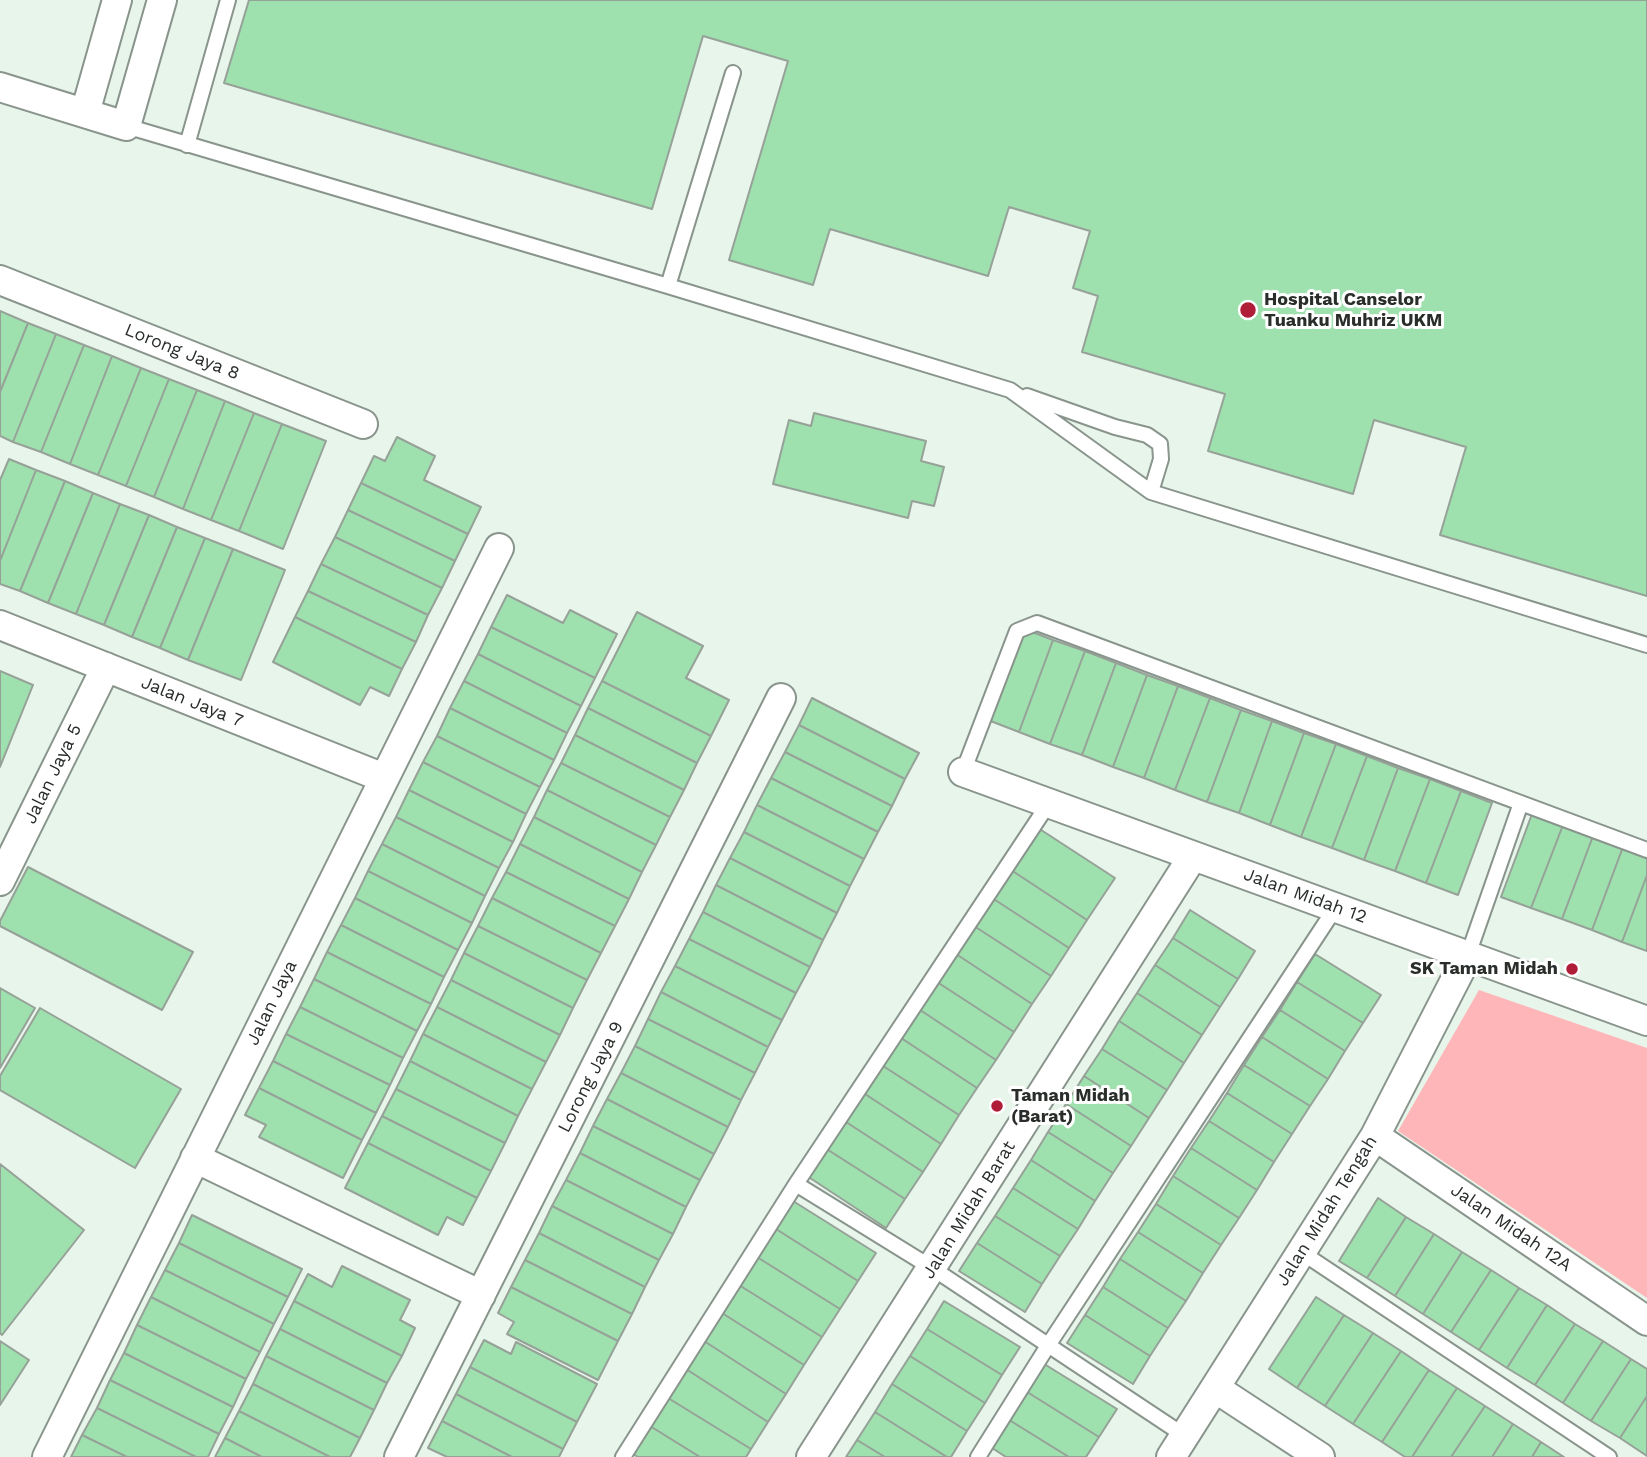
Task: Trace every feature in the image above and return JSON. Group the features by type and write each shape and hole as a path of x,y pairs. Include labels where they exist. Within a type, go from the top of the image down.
{"street":[{"path":"85,113 117,0"},
{"path":"0,87 126,126 162,0"},
{"name":"Lorong Jaya 8","path":"0,280 363,424"},
{"name":"Jalan Jaya","path":"47,1457 499,548"},
{"name":"Jalan Jaya 7","path":"0,625 384,778"},
{"name":"Jalan Jaya 5","path":"0,881 106,667"},
{"name":"Lorong Jaya 9","path":"400,1457 781,698"},
{"name":"Jalan Midah 12","path":"963,772 1647,1020"},
{"name":"Jalan Midah Barat","path":"811,1457 1193,856"},
{"name":"Jalan Midah Tengah","path":"1178,1446 1375,1136 1468,956"},
{"name":"Jalan Midah 12A","path":"1375,1136 1647,1321"},
{"path":"195,1158 481,1295"},
{"path":"1215,1388 1320,1457"}],"lane":[{"path":"187,145 228,0"},
{"path":"668,286 733,73"},
{"path":"126,126 668,286 1010,390 1115,427 1147,435 1160,444 1161,459 1151,492"},
{"path":"1010,390 1151,492 1647,645"},
{"path":"963,772 1017,631 1037,623 1647,850"},
{"path":"623,1457 796,1184 1049,803"},
{"path":"1468,956 1521,803"},
{"path":"978,1457 1049,1344 1336,907"},
{"path":"796,1184 1049,1344 1178,1446"},
{"path":"1301,1252 1608,1457"}],"shaded area":[{"path":"1479,990 1647,1048 1647,1298 1398,1131"}],"building":[{"name":"Hospital Canselor Tuanku Muhriz UKM","path":"249,0 1647,0 1647,596 1440,535 1466,447 1374,420 1353,494 1208,451 1225,394 1082,352 1098,296 1073,288 1090,231 1009,207 988,276 830,229 813,285 729,260 788,61 703,36 652,209 224,83"},
{"path":"0,311 28,323 0,392"},
{"path":"28,323 56,334 13,442 0,436 0,392"},
{"path":"56,334 84,345 41,452 13,442"},
{"path":"84,345 112,356 70,464 41,452"},
{"path":"112,356 141,368 98,475 70,464"},
{"path":"141,368 169,379 126,486 98,475"},
{"path":"169,379 197,390 154,497 126,486"},
{"path":"197,390 225,401 183,509 154,497"},
{"path":"225,401 254,413 211,520 183,509"},
{"path":"254,413 282,424 239,531 211,520"},
{"path":"814,413 926,441 921,461 944,467 934,506 912,501 908,518 773,484 789,420 811,426"},
{"path":"282,424 326,441 283,549 239,531"},
{"path":"397,437 435,456 424,480 481,507 468,534 361,483 374,456 385,461"},
{"path":"9,459 36,470 0,561 0,480"},
{"path":"36,470 65,481 20,591 0,584 0,561"},
{"path":"65,481 93,493 48,603 20,591"},
{"path":"361,483 468,534 455,561 348,510"},
{"path":"93,493 120,504 76,614 48,603"},
{"path":"120,504 149,515 104,625 76,614"},
{"path":"348,510 455,561 442,588 335,537"},
{"path":"149,515 177,527 132,637 104,625"},
{"path":"177,527 205,538 160,648 132,637"},
{"path":"335,537 442,588 428,615 321,564"},
{"path":"205,538 233,549 188,660 160,648"},
{"path":"233,549 285,570 241,680 188,660"},
{"path":"321,564 428,615 416,642 308,591"},
{"path":"308,591 416,642 402,669 295,617"},
{"path":"507,595 563,623 570,610 617,634 595,678 491,627"},
{"path":"637,612 703,646 686,678 729,700 711,736 602,681"},
{"path":"295,617 402,669 389,696 370,687 360,705 273,662"},
{"path":"491,627 595,678 581,706 478,654"},
{"path":"1022,628 1053,640 1019,732 988,720"},
{"path":"1053,640 1085,651 1050,744 1019,732"},
{"path":"1085,651 1116,663 1082,755 1050,744"},
{"path":"478,654 581,706 567,733 464,681"},
{"path":"1116,663 1147,675 1113,767 1082,755"},
{"path":"0,671 33,685 0,767"},
{"path":"1147,675 1178,686 1144,778 1113,767"},
{"path":"464,681 567,733 554,760 450,708"},
{"path":"602,681 711,736 697,763 588,708"},
{"path":"1178,686 1210,698 1175,790 1144,778"},
{"path":"812,698 919,753 905,779 799,725"},
{"path":"1210,698 1241,710 1207,802 1175,790"},
{"path":"450,708 554,760 540,787 437,736"},
{"path":"588,708 697,763 684,790 575,735"},
{"path":"1241,710 1272,721 1239,813 1207,802"},
{"path":"1272,721 1304,733 1270,825 1239,813"},
{"path":"799,725 905,779 892,806 785,752"},
{"path":"1304,733 1336,744 1301,837 1270,825"},
{"path":"575,735 684,790 670,817 561,763"},
{"path":"437,736 540,787 526,814 423,762"},
{"path":"1336,744 1367,756 1332,848 1301,837"},
{"path":"785,752 892,806 878,832 771,778"},
{"path":"1367,756 1398,768 1364,860 1332,848"},
{"path":"423,762 526,814 513,842 409,790"},
{"path":"561,763 670,817 656,845 547,790"},
{"path":"1398,768 1430,779 1395,871 1364,860"},
{"path":"771,778 878,832 864,859 757,805"},
{"path":"1430,779 1461,791 1426,883 1395,871"},
{"path":"409,790 513,842 499,868 396,817"},
{"path":"547,790 656,845 642,872 534,817"},
{"path":"1461,791 1492,803 1458,895 1426,883"},
{"path":"757,805 864,859 850,886 744,832"},
{"path":"1532,814 1563,825 1531,908 1501,897"},
{"path":"396,817 499,868 485,896 382,844"},
{"path":"534,817 642,872 629,899 520,844"},
{"path":"1563,825 1593,836 1562,919 1531,908"},
{"path":"1035,826 1115,878 1087,920 1008,868"},
{"path":"744,832 850,886 837,913 730,858"},
{"path":"1593,836 1623,847 1592,930 1562,919"},
{"path":"382,844 485,896 472,923 368,871"},
{"path":"520,844 629,899 615,926 506,872"},
{"path":"1623,847 1647,857 1647,875 1622,942 1592,930"},
{"path":"730,858 837,913 823,940 716,885"},
{"path":"28,867 193,952 162,1010 0,926 0,921"},
{"path":"1008,868 1087,920 1069,948 989,896"},
{"path":"368,871 472,923 458,950 355,898"},
{"path":"506,872 615,926 601,953 492,898"},
{"path":"1647,875 1647,951 1622,942"},
{"path":"716,885 823,940 810,967 703,912"},
{"path":"989,896 1069,948 1051,976 971,924"},
{"path":"355,898 458,950 444,977 341,925"},
{"path":"492,898 601,953 587,980 478,926"},
{"path":"1190,910 1255,951 1238,979 1173,938"},
{"path":"703,912 810,967 796,993 689,939"},
{"path":"971,924 1051,976 1032,1004 953,952"},
{"path":"341,925 444,977 431,1004 327,952"},
{"path":"478,926 587,980 573,1008 464,953"},
{"path":"1173,938 1238,979 1220,1007 1155,965"},
{"path":"689,939 796,993 782,1020 675,966"},
{"path":"327,952 431,1004 417,1031 314,979"},
{"path":"953,952 1032,1004 1014,1032 934,980"},
{"path":"464,953 573,1008 560,1035 451,980"},
{"path":"1315,954 1381,995 1363,1023 1297,982"},
{"path":"1155,965 1220,1007 1202,1035 1137,993"},
{"path":"675,966 782,1020 768,1047 661,992"},
{"path":"314,979 417,1031 403,1058 300,1007"},
{"path":"451,980 560,1035 546,1062 437,1007"},
{"path":"934,980 1014,1032 996,1060 917,1008"},
{"path":"1297,982 1363,1023 1345,1051 1280,1010"},
{"path":"0,988 35,1008 0,1068"},
{"path":"661,992 768,1047 755,1073 648,1019"},
{"path":"1137,993 1202,1035 1184,1063 1119,1021"},
{"path":"300,1007 403,1058 390,1085 286,1034"},
{"path":"437,1007 546,1062 532,1089 423,1034"},
{"path":"40,1008 181,1089 135,1168 0,1090 0,1076"},
{"path":"917,1008 996,1060 977,1088 898,1036"},
{"path":"1280,1010 1345,1051 1328,1079 1262,1037"},
{"path":"648,1019 755,1073 741,1100 635,1046"},
{"path":"1119,1021 1184,1063 1167,1090 1102,1049"},
{"path":"286,1034 390,1085 376,1113 273,1061"},
{"path":"423,1034 532,1089 518,1116 410,1061"},
{"path":"898,1036 977,1088 959,1115 880,1064"},
{"path":"1262,1037 1328,1079 1310,1106 1244,1065"},
{"path":"635,1046 741,1100 728,1127 621,1073"},
{"path":"1102,1049 1167,1090 1149,1118 1084,1076"},
{"path":"273,1061 376,1113 362,1140 259,1088"},
{"path":"410,1061 518,1116 505,1143 396,1089"},
{"path":"880,1064 959,1115 941,1144 862,1092"},
{"path":"1244,1065 1310,1106 1292,1134 1227,1093"},
{"path":"621,1073 728,1127 714,1154 607,1099"},
{"path":"1084,1076 1149,1118 1131,1146 1066,1104"},
{"path":"259,1088 362,1140 343,1178 259,1137 266,1125 245,1115"},
{"path":"396,1089 505,1143 491,1171 382,1116"},
{"path":"862,1092 941,1144 923,1172 843,1120"},
{"path":"1227,1093 1292,1134 1274,1162 1209,1121"},
{"path":"607,1099 714,1154 700,1180 593,1126"},
{"path":"1066,1104 1131,1146 1113,1173 1048,1132"},
{"path":"382,1116 491,1171 477,1198 368,1143"},
{"path":"843,1120 923,1172 905,1199 825,1148"},
{"path":"1209,1121 1274,1162 1257,1190 1191,1148"},
{"path":"593,1126 700,1180 686,1207 580,1153"},
{"path":"1048,1132 1113,1173 1095,1201 1031,1160"},
{"path":"368,1143 477,1198 463,1225 447,1217 438,1235 345,1188"},
{"path":"825,1148 905,1199 886,1228 807,1176"},
{"path":"1191,1148 1257,1190 1239,1218 1173,1176"},
{"path":"580,1153 686,1207 673,1234 566,1180"},
{"path":"1031,1160 1095,1201 1078,1229 1013,1188"},
{"path":"0,1164 84,1230 2,1335 0,1333"},
{"path":"1173,1176 1239,1218 1221,1245 1156,1204"},
{"path":"566,1180 673,1234 659,1260 552,1206"},
{"path":"1013,1188 1078,1229 1060,1256 995,1216"},
{"path":"1378,1198 1406,1217 1367,1278 1339,1261"},
{"path":"793,1201 876,1253 858,1281 776,1229"},
{"path":"1156,1204 1221,1245 1203,1273 1138,1232"},
{"path":"552,1206 659,1260 645,1287 539,1233"},
{"path":"192,1215 302,1269 288,1297 179,1243"},
{"path":"995,1216 1060,1256 1042,1284 977,1243"},
{"path":"1406,1217 1434,1234 1395,1296 1367,1278"},
{"path":"776,1229 858,1281 840,1309 757,1257"},
{"path":"1138,1232 1203,1273 1186,1301 1120,1259"},
{"path":"539,1233 645,1287 632,1314 525,1260"},
{"path":"1434,1234 1462,1252 1423,1314 1395,1296"},
{"path":"179,1243 288,1297 274,1324 165,1270"},
{"path":"977,1243 1042,1284 1025,1312 959,1271"},
{"path":"1462,1252 1491,1270 1451,1332 1423,1314"},
{"path":"757,1257 840,1309 822,1337 739,1285"},
{"path":"1120,1259 1186,1301 1168,1328 1103,1287"},
{"path":"525,1260 632,1314 618,1341 511,1287"},
{"path":"342,1266 410,1300 400,1320 415,1328 402,1356 294,1301 308,1274 332,1287"},
{"path":"165,1270 274,1324 260,1352 151,1297"},
{"path":"1491,1270 1519,1288 1479,1350 1451,1332"},
{"path":"739,1285 822,1337 804,1365 722,1313"},
{"path":"511,1287 618,1341 598,1380 507,1334 514,1322 498,1313"},
{"path":"1103,1287 1168,1328 1150,1356 1085,1315"},
{"path":"1519,1288 1547,1305 1507,1368 1479,1350"},
{"path":"151,1297 260,1352 246,1379 137,1325"},
{"path":"1316,1297 1344,1315 1297,1388 1269,1369"},
{"path":"294,1301 402,1356 387,1383 280,1329"},
{"path":"944,1301 1020,1347 1002,1375 927,1329"},
{"path":"1547,1305 1575,1324 1535,1385 1507,1368"},
{"path":"722,1313 804,1365 786,1394 704,1341"},
{"path":"1085,1315 1150,1356 1133,1384 1067,1343"},
{"path":"1344,1315 1373,1333 1325,1406 1297,1388"},
{"path":"1575,1324 1603,1341 1563,1403 1535,1385"},
{"path":"137,1325 246,1379 233,1407 124,1353"},
{"path":"280,1329 387,1383 374,1410 266,1356"},
{"path":"927,1329 1002,1375 985,1403 910,1356"},
{"path":"1373,1333 1401,1351 1353,1424 1325,1406"},
{"path":"484,1340 511,1354 516,1342 597,1384 577,1422 470,1367"},
{"path":"0,1341 29,1360 0,1405"},
{"path":"704,1341 786,1394 768,1422 686,1369"},
{"path":"1603,1341 1631,1359 1591,1421 1563,1403"},
{"path":"1401,1351 1429,1370 1382,1442 1353,1424"},
{"path":"124,1353 233,1407 219,1434 110,1380"},
{"path":"266,1356 374,1410 360,1438 253,1384"},
{"path":"910,1356 985,1403 967,1431 892,1384"},
{"path":"1631,1359 1647,1369 1647,1396 1620,1438 1591,1421"},
{"path":"1041,1362 1117,1409 1099,1437 1024,1390"},
{"path":"470,1367 577,1422 563,1449 456,1394"},
{"path":"686,1369 768,1422 751,1449 668,1398"},
{"path":"1429,1370 1457,1388 1412,1457 1405,1457 1382,1442"},
{"path":"110,1380 219,1434 208,1457 196,1457 97,1408"},
{"path":"253,1384 360,1438 350,1457 330,1457 239,1411"},
{"path":"892,1384 967,1431 951,1457 875,1412"},
{"path":"1457,1388 1485,1406 1451,1457 1412,1457"},
{"path":"1024,1390 1099,1437 1086,1457 1069,1457 1006,1418"},
{"path":"456,1394 563,1449 559,1457 512,1457 442,1421"},
{"path":"1647,1396 1647,1456 1620,1438"},
{"path":"668,1398 751,1449 746,1457 700,1457 650,1426"},
{"path":"1485,1406 1513,1424 1492,1457 1451,1457"},
{"path":"97,1408 196,1457 127,1457 82,1435"},
{"path":"239,1411 330,1457 262,1457 225,1438"},
{"path":"875,1412 947,1457 885,1457 857,1440"},
{"path":"1006,1418 1069,1457 1006,1457 989,1446"},
{"path":"442,1421 512,1457 447,1457 428,1448"},
{"path":"1513,1424 1541,1442 1532,1457 1492,1457"},
{"path":"650,1426 700,1457 638,1457 633,1454"},
{"path":"82,1435 127,1457 71,1457"},
{"path":"225,1438 262,1457 215,1457"},
{"path":"857,1440 885,1457 846,1457"},
{"path":"1541,1442 1564,1457 1532,1457"}],"place":[{"name":"Hospital Canselor Tuanku Muhriz UKM","path":"1248,310"},
{"name":"SK Taman Midah","path":"1572,969"},
{"name":"Taman Midah (Barat)","path":"997,1106"}]}
